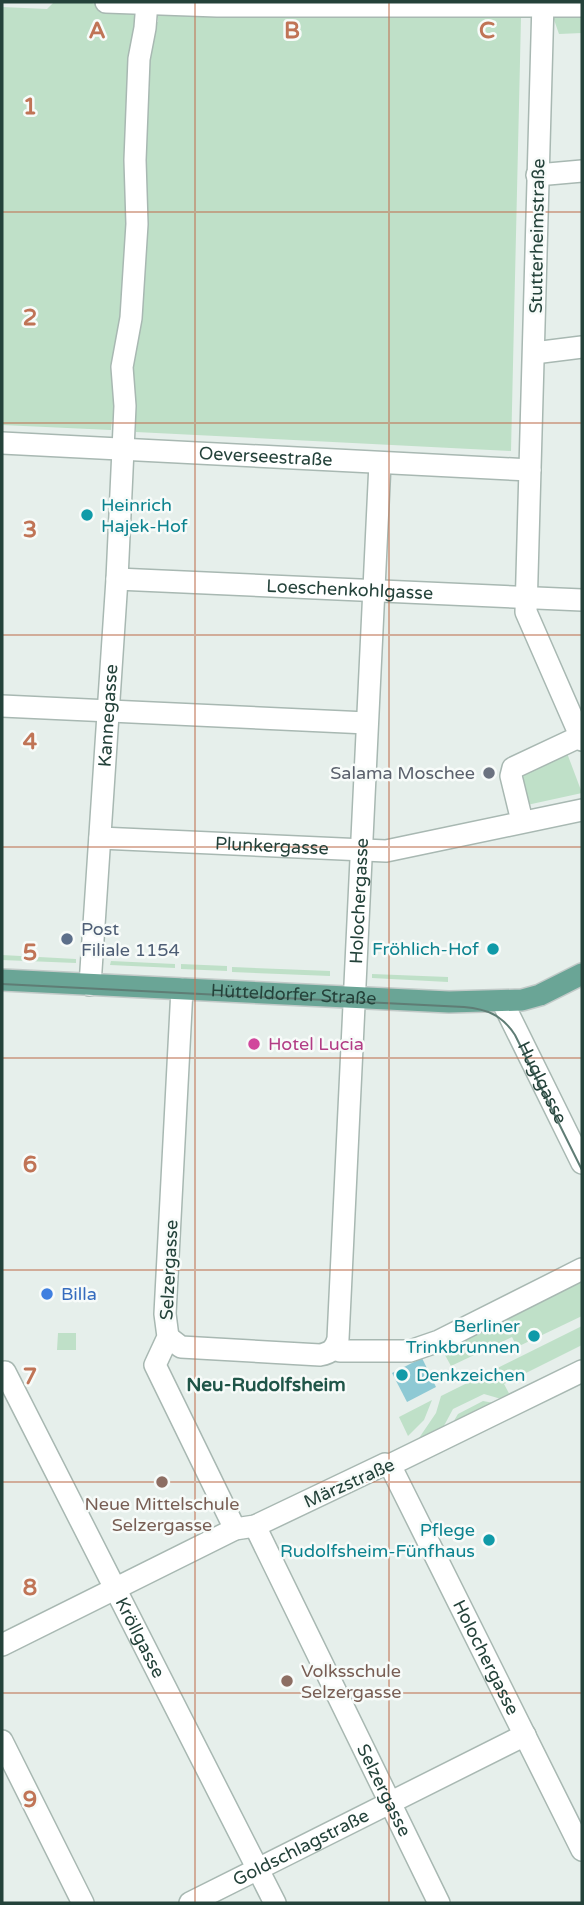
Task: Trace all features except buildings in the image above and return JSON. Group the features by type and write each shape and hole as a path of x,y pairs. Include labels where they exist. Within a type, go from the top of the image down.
{"main road":[{"name":"Hütteldorfer Straße","path":"2,980 449,1002 531,998 582,974"}],"street":[{"path":"106,2 582,6"},
{"name":"Kannegasse","path":"90,985 117,579 125,406 122,367 132,306 138,212 135,160 139,54 147,3"},
{"name":"Stutterheimstraße","path":"543,4 526,612 581,738"},
{"path":"537,175 582,171"},
{"path":"534,353 582,347"},
{"name":"Oeverseestraße","path":"2,443 530,470"},
{"name":"Holochergasse","path":"337,1342 380,463"},
{"name":"Loeschenkohlgasse","path":"117,579 582,600"},
{"path":"2,706 367,723"},
{"path":"522,821 511,776 513,768 581,738"},
{"name":"Plunkergasse","path":"100,838 386,851 582,810"},
{"name":"Selzergasse","path":"182,989 165,1314 168,1337 155,1365 390,1801 439,1903"},
{"name":"Huglgasse","path":"502,1000 582,1163"},
{"path":"337,1342 340,1351 410,1351 421,1348 582,1269"},
{"path":"168,1337 181,1347 320,1355 329,1353 337,1342"},
{"path":"513,1389 582,1355"},
{"name":"Märzstraße","path":"2,1645 245,1528 384,1464 390,1465 582,1371"},
{"name":"Kröllgasse","path":"5,1372 275,1903"},
{"name":"Holochergasse","path":"390,1465 582,1850"},
{"name":"Goldschlagstraße","path":"190,1903 525,1735"},
{"path":"2,1741 83,1903"}],"green space":[{"path":"54,2 89,2 134,12 137,17 118,419 112,420 111,430 2,425 2,7 47,9"},
{"path":"582,2 582,33 559,34 552,14"},
{"path":"158,14 521,18 511,451 136,432 130,364 150,87 145,81 151,22 158,22"},
{"path":"567,753 582,793 527,805 521,776"},
{"path":"2,955 76,959 76,963 2,960"},
{"path":"111,961 175,964 175,968 110,965"},
{"path":"181,964 227,966 227,971 181,969"},
{"path":"232,967 330,971 330,976 232,972"},
{"path":"372,974 448,977 448,982 372,978"},
{"path":"582,1276 582,1316 517,1347 512,1337 451,1366 440,1346"},
{"path":"582,1326 582,1345 504,1384 512,1399 508,1401 484,1394 453,1409 439,1435 417,1441 436,1413 441,1396"},
{"path":"58,1333 76,1333 76,1350 57,1350"},
{"path":"432,1400 424,1420 408,1436 399,1417"},
{"path":"483,1401 494,1403 452,1424 458,1414"}],"water":[{"path":"422,1358 436,1387 407,1402 392,1373"}],"tram line":[{"path":"2,984 464,1007 487,1011 505,1022 515,1035 582,1170"}],"place":[{"name":"Heinrich Hajek-Hof","path":"87,515"},
{"name":"Salama Moschee","path":"489,773"},
{"name":"Post Filiale 1154","path":"67,939"},
{"name":"Fröhlich-Hof","path":"493,949"},
{"name":"Hotel Lucia","path":"254,1044"},
{"name":"Billa","path":"47,1294"},
{"name":"Berliner Trinkbrunnen","path":"534,1336"},
{"name":"Denkzeichen","path":"402,1375"},
{"name":"Neue Mittelschule Selzergasse","path":"162,1482"},
{"name":"Pflege Rudolfsheim-Fünfhaus","path":"489,1540"},
{"name":"Volksschule Selzergasse","path":"287,1681"}],"district":[{"name":"Neu-Rudolfsheim","path":"266,1384"}]}
